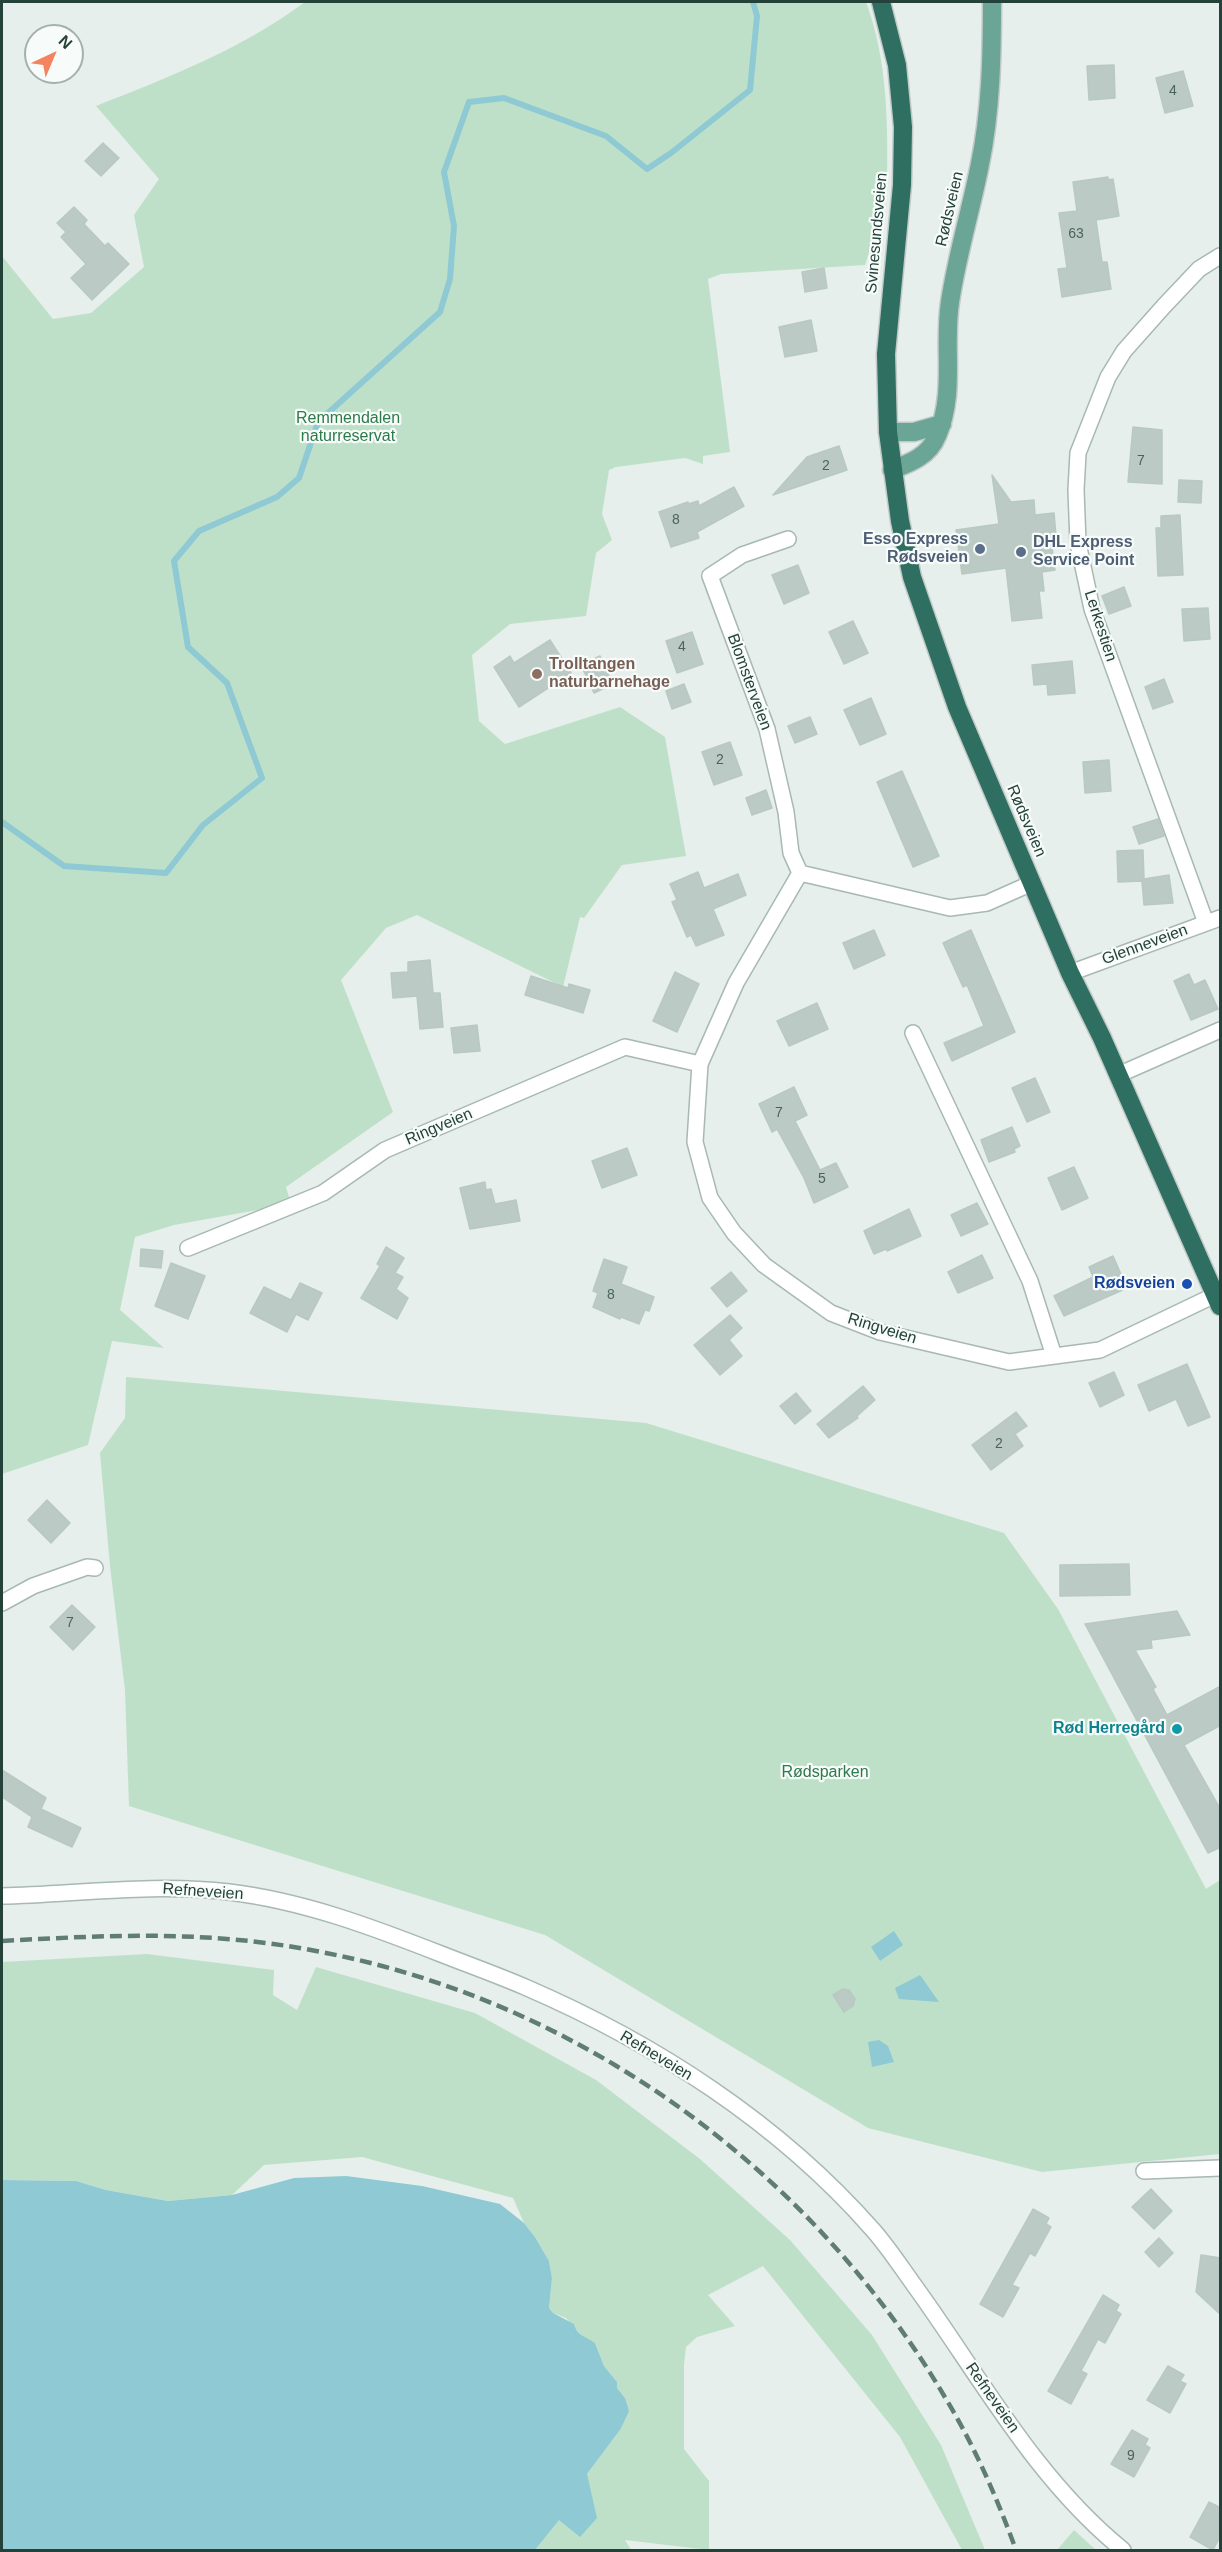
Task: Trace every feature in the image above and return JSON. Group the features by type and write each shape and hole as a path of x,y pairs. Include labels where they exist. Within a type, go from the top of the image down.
{"highway":[{"name":"Svinesundsveien","path":"881,2 897,66 903,127 902,185 886,354 888,432 892,470"},
{"name":"Rødsveien","path":"892,470 912,577 942,668 1070,973 1118,1075 1218,1301"}],"main road":[{"name":"Rødsveien","path":"892,470 919,460 936,439 947,412 950,305 981,163 990,101 992,2"},
{"path":"888,432 914,432 942,424"}],"street":[{"name":"Lerkestien","path":"1213,921 1092,609 1078,543 1076,490 1078,453 1108,377 1118,359 1199,269 1221,256"},
{"name":"Blomsterveien","path":"788,539 742,555 710,576 767,729 786,812 791,853 800,873"},
{"path":"800,873 950,908 987,903 1032,883"},
{"name":"Ringveien","path":"800,873 735,983 700,1064 695,1142 710,1198 734,1233 764,1264 831,1313 880,1332 1009,1362 1100,1350 1218,1301"},
{"name":"Glenneveien","path":"1070,973 1213,921"},
{"path":"1118,1075 1221,1030"},
{"path":"914,1033 1030,1281 1054,1356"},
{"name":"Ringveien","path":"188,1248 323,1193 385,1150 625,1047 700,1064"},
{"path":"2,1603 33,1586 87,1567 95,1568"},
{"name":"Refneveien","path":"2,1896 186,1888 273,1899 340,1917 480,1969 525,1987 630,2038 753,2118 824,2178 875,2232 1002,2414 1058,2486 1098,2530 1123,2550"},
{"path":"1144,2171 1221,2168"}],"green space":[{"name":"Remmendalen naturreservat","path":"305,2 866,2 879,47 885,93 887,187 883,191 883,208 865,265 721,274 708,279 730,452 703,456 703,464 685,458 616,467 609,470 602,514 612,540 596,553 586,616 510,624 472,655 479,721 505,744 620,707 665,737 686,856 622,865 584,918 580,917 563,987 417,915 386,928 341,980 393,1112 286,1187 291,1204 174,1225 135,1237 120,1310 164,1348 112,1341 88,1445 2,1474 2,256 53,319 91,313 144,267 134,215 159,179 96,106 204,61 256,34"},
{"name":"Rødsparken","path":"126,1377 646,1423 1004,1533 1058,1609 1206,1889 1220,1880 1220,2154 1042,2172 868,2128 545,1935 129,1806 125,1690 110,1566 100,1453 125,1418"},
{"path":"147,1954 274,1970 273,1995 297,2010 316,1967 475,2013 596,2080 700,2159 790,2240 872,2335 941,2445 985,2550 962,2550 900,2437 763,2266 708,2295 735,2326 697,2337 686,2347 684,2449 709,2481 709,2550 625,2540 631,2550 535,2550 620,2430 625,2398 617,2388 617,2382 604,2366 595,2343 583,2337 566,2318 553,2313 549,2308 552,2278 549,2261 524,2223 513,2198 362,2157 264,2165 232,2195 168,2201 106,2190 76,2181 2,2180 2,1962"},
{"path":"1074,2530 1096,2550 1057,2550"}],"water":[{"path":"894,1931 903,1945 880,1961 871,1947"},
{"path":"920,1975 939,2002 899,1999 895,1988"},
{"path":"879,2040 888,2046 894,2062 872,2067 868,2042"},
{"path":"346,2176 422,2186 500,2204 524,2223 535,2237 549,2261 552,2278 549,2308 553,2313 574,2324 580,2334 595,2343 604,2366 617,2382 617,2388 625,2398 629,2411 620,2430 587,2474 597,2518 580,2537 559,2520 535,2550 2,2550 2,2180 76,2181 106,2190 168,2201 232,2195 294,2178"}],"building":[{"path":"1114,65 1115,98 1089,100 1087,66"},
{"path":"1183,71 1193,106 1165,113 1156,78"},
{"path":"103,143 119,158 101,176 85,161"},
{"path":"1108,177 1108,180 1113,179 1119,216 1096,220 1102,262 1107,262 1111,289 1062,297 1058,269 1067,268 1059,213 1077,211 1073,182"},
{"path":"74,207 87,220 84,224 105,246 108,243 129,264 92,300 71,278 86,264 61,237 66,232 57,223"},
{"path":"824,268 827,288 805,292 802,272"},
{"path":"811,320 817,351 785,357 779,327"},
{"path":"1133,427 1162,430 1162,484 1128,482"},
{"path":"839,446 847,470 773,495 807,457"},
{"path":"992,475 1011,502 1034,500 1035,515 1054,513 1057,546 1052,547 1055,570 1042,572 1044,591 1039,591 1042,618 1012,621 1006,568 962,574 956,530 999,524"},
{"path":"1179,480 1202,481 1201,503 1178,502"},
{"path":"734,487 744,506 697,532 699,538 671,547 659,512 688,502 688,504 698,501 699,506"},
{"path":"1180,515 1183,575 1158,576 1156,528 1161,528 1161,516"},
{"path":"798,565 809,593 784,604 772,575"},
{"path":"1124,587 1131,606 1109,614 1102,596"},
{"path":"1208,608 1210,639 1184,641 1182,609"},
{"path":"853,621 868,653 844,664 829,632"},
{"path":"692,632 703,664 677,673 666,641"},
{"path":"550,640 571,673 519,707 494,667 510,656 514,663"},
{"path":"600,656 613,684 594,693 581,665"},
{"path":"1072,661 1075,693 1048,695 1047,684 1034,685 1032,665"},
{"path":"1164,679 1173,702 1153,709 1145,687"},
{"path":"684,684 691,702 672,709 666,691"},
{"path":"871,698 886,734 860,745 844,710"},
{"path":"810,717 817,734 795,743 788,726"},
{"path":"730,742 742,775 714,785 702,752"},
{"path":"1109,760 1111,791 1085,793 1083,762"},
{"path":"902,771 939,856 913,867 877,782"},
{"path":"766,790 772,808 752,815 746,798"},
{"path":"1158,819 1164,836 1139,844 1133,827"},
{"path":"1143,850 1144,879 1169,875 1173,903 1144,905 1142,881 1118,882 1117,851"},
{"path":"698,872 704,888 738,874 746,895 713,909 724,935 696,946 691,935 687,937 672,902 677,900 670,884"},
{"path":"874,930 885,955 854,969 843,943"},
{"path":"971,930 1015,1032 952,1061 944,1043 984,1026 967,985 963,987 943,943"},
{"path":"430,960 433,993 440,993 443,1027 420,1029 417,996 393,998 391,973 408,972 408,962"},
{"path":"675,972 699,984 677,1032 653,1021"},
{"path":"1189,974 1194,985 1205,980 1218,1009 1191,1020 1174,981"},
{"path":"531,976 568,988 569,984 590,990 583,1013 525,995"},
{"path":"817,1003 828,1029 789,1046 777,1021"},
{"path":"477,1025 480,1051 454,1053 451,1028"},
{"path":"1035,1078 1050,1112 1027,1122 1012,1088"},
{"path":"794,1087 807,1115 795,1121 820,1170 836,1163 848,1187 814,1203 804,1178 777,1129 772,1132 759,1104"},
{"path":"1012,1127 1020,1146 1014,1149 1015,1152 989,1162 981,1140"},
{"path":"627,1148 637,1175 602,1188 592,1161"},
{"path":"1074,1167 1088,1198 1062,1210 1048,1178"},
{"path":"485,1182 486,1190 491,1189 495,1204 516,1200 520,1221 470,1229 460,1188"},
{"path":"977,1203 988,1224 961,1236 951,1215"},
{"path":"909,1209 921,1236 887,1251 886,1249 874,1254 864,1231"},
{"path":"386,1247 404,1258 395,1273 403,1277 396,1289 408,1298 397,1319 361,1298 380,1266 377,1264"},
{"path":"141,1249 163,1251 161,1268 140,1266"},
{"path":"982,1255 993,1278 958,1293 948,1272"},
{"path":"1113,1256 1127,1288 1064,1316 1054,1296 1093,1277 1089,1267"},
{"path":"604,1259 627,1267 621,1284 654,1297 649,1311 645,1310 639,1324 621,1317 620,1319 593,1307 598,1293 593,1291"},
{"path":"171,1263 205,1276 188,1319 155,1306"},
{"path":"731,1272 747,1291 727,1307 711,1288"},
{"path":"300,1283 322,1293 308,1320 296,1314 287,1332 250,1313 264,1287 291,1300"},
{"path":"730,1315 742,1328 729,1340 742,1356 720,1375 694,1345"},
{"path":"1187,1364 1210,1417 1188,1426 1176,1399 1149,1411 1138,1385"},
{"path":"1114,1372 1124,1395 1100,1407 1089,1383"},
{"path":"863,1386 875,1400 857,1416 858,1418 829,1438 817,1424"},
{"path":"796,1393 811,1411 795,1424 780,1406"},
{"path":"1016,1412 1027,1426 1015,1434 1023,1446 991,1470 972,1445"},
{"path":"47,1500 70,1523 51,1543 28,1520"},
{"path":"1129,1564 1130,1595 1060,1596 1060,1565"},
{"path":"72,1605 95,1627 73,1650 50,1627"},
{"name":"Rød Herregård","path":"1177,1611 1190,1635 1151,1640 1152,1648 1135,1650 1156,1687 1153,1689 1167,1715 1221,1686 1221,1725 1184,1745 1221,1810 1221,1847 1208,1853 1085,1624"},
{"path":"2,1770 46,1798 41,1809 81,1828 72,1847 28,1827 32,1817 2,1797"},
{"path":"843,1989 849,1990 855,1999 853,2006 844,2012 833,1995"},
{"path":"1151,2189 1172,2211 1154,2229 1132,2207"},
{"path":"1033,2209 1049,2218 1046,2224 1051,2227 1035,2256 1030,2253 1012,2285 1019,2288 1003,2317 980,2304"},
{"path":"1159,2238 1173,2253 1159,2267 1145,2252"},
{"path":"1201,2255 1221,2258 1221,2315 1196,2292"},
{"path":"1103,2295 1119,2305 1116,2311 1121,2314 1105,2343 1098,2339 1081,2371 1087,2374 1071,2404 1048,2391"},
{"path":"1168,2366 1184,2375 1180,2381 1186,2384 1170,2413 1147,2400"},
{"path":"1132,2430 1148,2439 1145,2445 1150,2448 1134,2477 1111,2464"},
{"path":"1209,2502 1221,2508 1221,2535 1213,2550 1190,2537"}],"waterway":[{"path":"2,822 64,866 166,873 203,825 262,778 227,683 188,647 174,561 199,531 277,497 299,478 318,422 440,312 450,279 454,226 444,172 469,102 504,98 606,136 647,169 671,153 750,90 757,16 753,2"}],"railway":[{"path":"2,1941 120,1936 198,1937 276,1944 316,1951 413,1975 506,2009 595,2054 679,2107 757,2169 828,2239 891,2316 946,2399 985,2473 1016,2550"}],"place":[{"name":"Esso Express Rødsveien","path":"980,549"},
{"name":"DHL Express Service Point","path":"1021,552"},
{"name":"Trolltangen naturbarnehage","path":"537,674"},
{"name":"Rødsveien","path":"1187,1284"},
{"name":"Rød Herregård","path":"1177,1729"}]}
